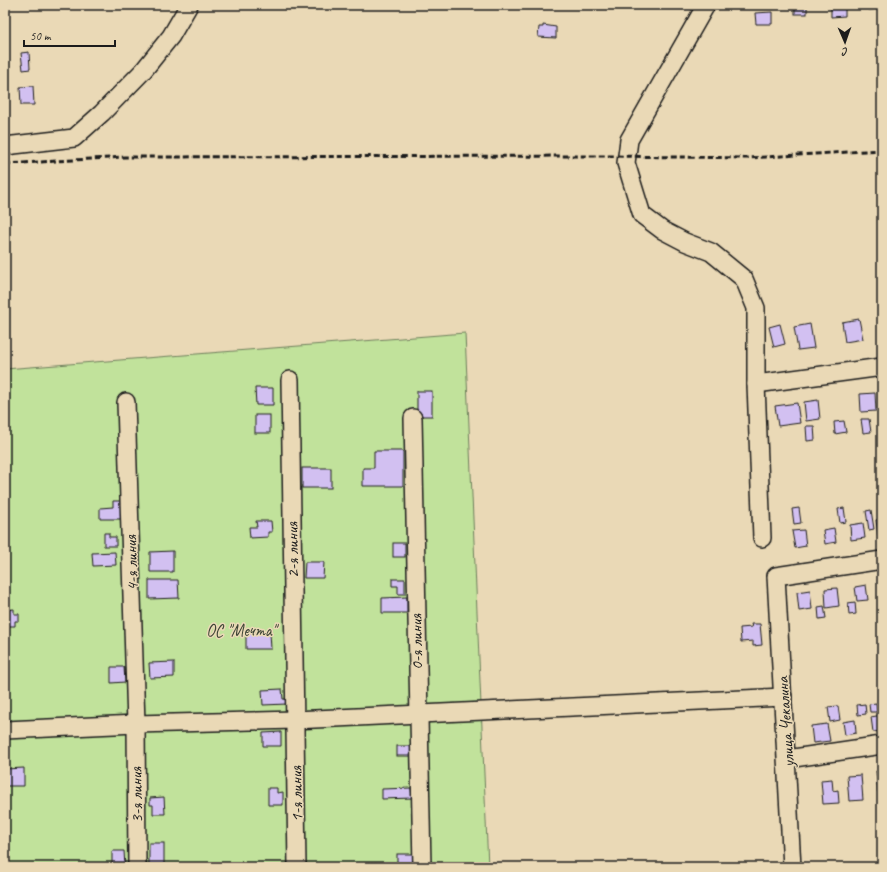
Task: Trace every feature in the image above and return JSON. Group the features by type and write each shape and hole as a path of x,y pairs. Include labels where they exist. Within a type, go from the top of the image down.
{"street":[{"path":"5,146 74,138 102,113 143,71 171,36 189,5"},
{"path":"706,5 629,140 626,163 642,215 662,230 685,242 711,252 744,278 756,308 756,384 762,538"},
{"path":"756,384 882,367"},
{"name":"2-я линия","path":"290,380 294,720"},
{"name":"4-я линия","path":"126,402 136,724"},
{"name":"0-я линия","path":"413,418 417,714 422,867"},
{"name":"улица Чекалина","path":"792,867 776,576 882,560"},
{"path":"5,730 136,724 294,720 783,697"},
{"name":"1-я линия","path":"294,720 297,867"},
{"name":"3-я линия","path":"136,724 137,867"},
{"path":"787,759 882,745"}],"green space":[{"name":"ОС \"Мечта\"","path":"465,333 488,867 5,867 5,369"}],"building":[{"path":"795,5 807,5 807,14 795,14"},
{"path":"831,5 845,5 845,16 831,17"},
{"path":"869,5 879,5 880,9 869,10"},
{"path":"772,12 772,24 756,24 755,13"},
{"path":"543,25 556,27 556,38 538,37 539,27 543,27"},
{"path":"29,52 30,69 23,70 21,53"},
{"path":"33,86 34,105 21,105 20,87"},
{"path":"859,319 863,339 845,342 842,322"},
{"path":"780,324 785,344 774,347 769,327"},
{"path":"810,324 814,348 798,350 794,327"},
{"path":"255,388 273,388 273,405 256,405"},
{"path":"417,391 432,391 432,416 417,416"},
{"path":"875,393 876,411 861,412 860,394"},
{"path":"818,400 820,419 806,421 804,402"},
{"path":"797,403 800,423 778,426 775,406"},
{"path":"255,415 270,415 270,433 255,433"},
{"path":"861,419 869,419 871,432 863,433"},
{"path":"844,421 846,432 835,434 834,422"},
{"path":"806,426 814,426 815,440 807,441"},
{"path":"374,451 403,451 403,486 363,486 363,468 374,468"},
{"path":"302,468 331,468 331,488 302,488"},
{"path":"113,501 122,501 122,519 100,519 100,508 113,507"},
{"path":"799,508 801,523 794,524 792,509"},
{"path":"844,508 846,522 840,523 838,509"},
{"path":"871,510 874,529 869,530 866,511"},
{"path":"882,519 882,534 878,535 876,520"},
{"path":"256,521 271,521 272,532 268,532 268,537 250,538 249,527 257,527"},
{"path":"863,523 865,538 851,540 850,525"},
{"path":"834,528 836,542 825,544 823,530"},
{"path":"804,530 806,546 795,548 792,531"},
{"path":"104,533 109,533 109,537 116,537 116,546 104,546"},
{"path":"393,543 405,543 405,557 393,557"},
{"path":"173,551 173,572 150,572 150,552"},
{"path":"115,552 116,565 93,566 92,553"},
{"path":"305,562 324,562 323,578 304,578"},
{"path":"392,579 405,579 405,594 398,594 398,586 392,586"},
{"path":"149,580 178,580 179,598 149,599"},
{"path":"866,585 868,600 857,601 855,587"},
{"path":"837,588 839,606 826,608 825,589"},
{"path":"810,590 812,609 799,611 797,592"},
{"path":"407,597 407,613 382,613 382,598"},
{"path":"855,602 856,614 849,615 848,603"},
{"path":"824,606 826,618 819,619 818,607"},
{"path":"14,609 14,614 19,614 19,621 15,621 15,626 5,626 5,610"},
{"path":"751,624 760,624 762,645 753,646 753,641 741,642 740,628 752,627"},
{"path":"246,632 270,632 271,649 246,649"},
{"path":"174,662 174,677 150,678 149,663"},
{"path":"111,667 124,667 125,682 111,683"},
{"path":"282,689 283,699 286,699 287,704 263,705 262,690"},
{"path":"876,703 877,712 870,712 869,704"},
{"path":"865,704 866,714 858,715 857,705"},
{"path":"838,706 840,720 830,722 828,707"},
{"path":"882,715 882,731 873,732 871,717"},
{"path":"855,720 856,733 845,735 843,722"},
{"path":"827,724 830,741 813,743 811,726"},
{"path":"281,732 281,746 263,746 263,733"},
{"path":"397,746 411,746 411,756 397,756"},
{"path":"24,768 24,786 5,786 5,769"},
{"path":"876,771 882,771 882,791 878,792"},
{"path":"861,775 863,800 849,801 847,776"},
{"path":"832,779 833,791 838,790 839,803 823,804 821,780"},
{"path":"268,788 277,788 277,793 283,792 283,805 268,805"},
{"path":"411,788 412,798 382,799 382,789"},
{"path":"164,797 165,814 153,814 153,805 150,805 150,798"},
{"path":"149,843 164,843 164,867 149,867"},
{"path":"112,851 124,851 125,867 112,867"},
{"path":"397,854 413,854 413,867 397,867"}],"railway":[{"path":"5,164 125,157 610,156 748,158 882,150"}]}
